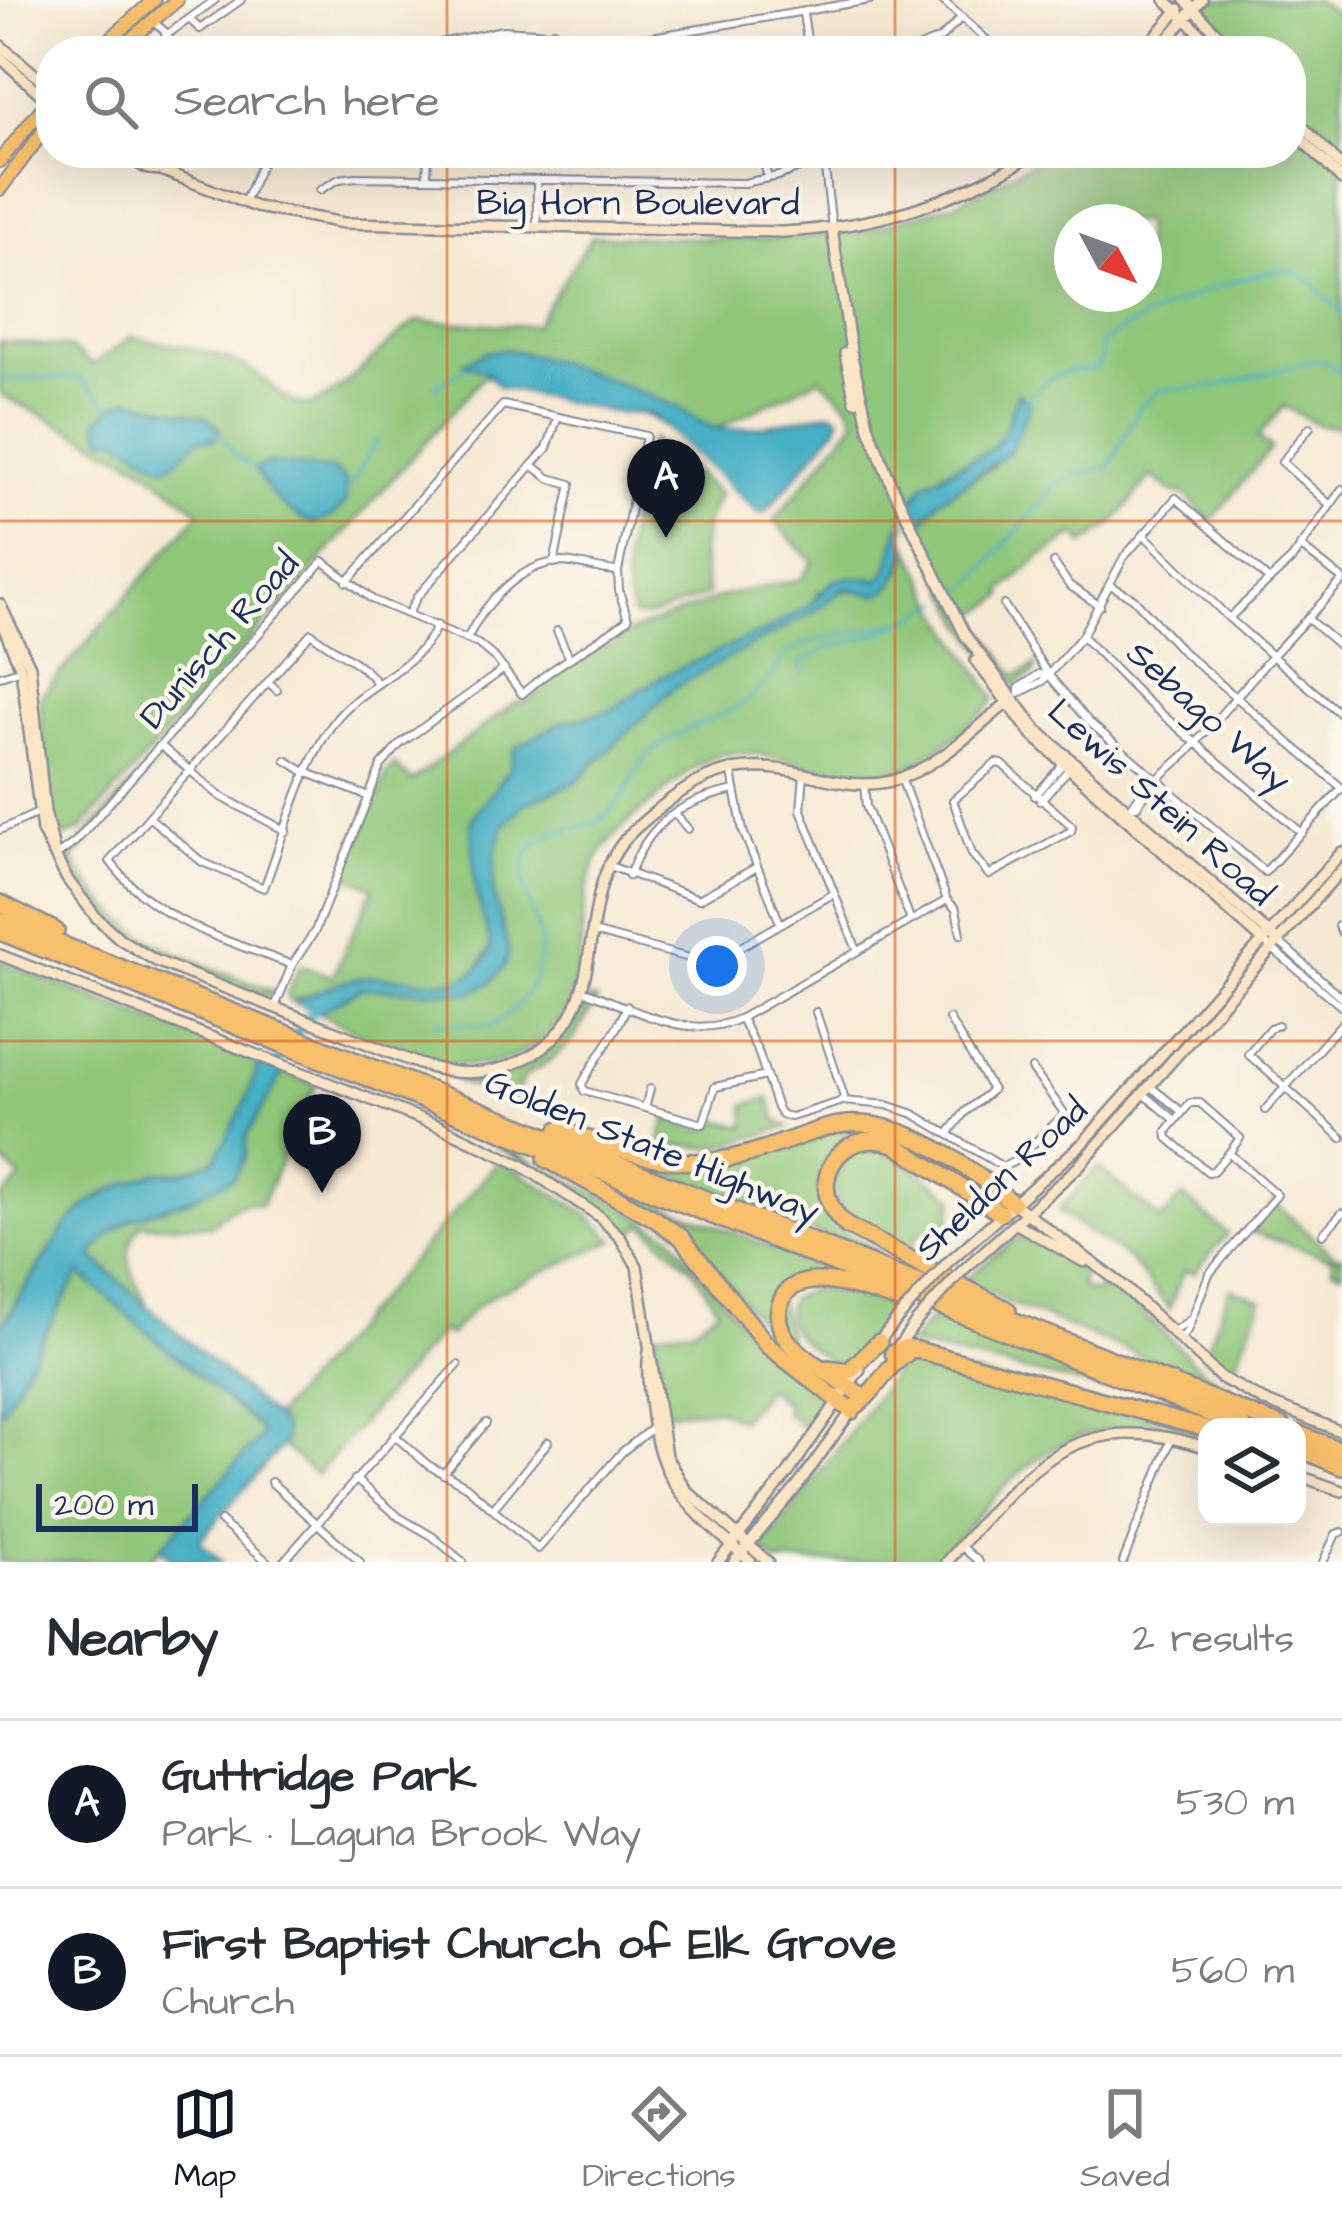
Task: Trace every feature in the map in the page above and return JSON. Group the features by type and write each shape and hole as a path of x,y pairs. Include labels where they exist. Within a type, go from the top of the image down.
{"highway":[{"path":"0,903 70,938 88,953"},
{"name":"Golden State Highway","path":"0,920 268,1031"},
{"name":"Golden State Highway","path":"0,936 268,1031 1220,1418"},
{"name":"Golden State Highway","path":"354,1065 375,1066 1261,1418"},
{"path":"375,1066 635,1155 668,1161 722,1160 840,1124 885,1125 916,1138 1014,1213"},
{"path":"477,1119 488,1130 579,1175 674,1232 694,1250 768,1346 851,1400 872,1395 901,1356 928,1354"},
{"path":"1014,1213 878,1139 846,1148 827,1177 828,1203 847,1226 1008,1309 1030,1325"},
{"path":"851,1400 820,1365 792,1345 779,1321 782,1298 793,1287 808,1280 975,1321"},
{"path":"820,1365 849,1371 886,1347 906,1347 1198,1427"},
{"path":"1306,1436 1342,1451"},
{"path":"1306,1452 1342,1470"},
{"path":"1306,1460 1342,1470"}],"main road":[{"path":"114,36 154,0"},
{"path":"134,36 177,0"},
{"path":"0,161 36,115"},
{"path":"0,189 36,142"}],"street":[{"path":"152,21 165,34 215,0"},
{"path":"189,19 200,29 241,0"},
{"path":"651,36 870,0"},
{"path":"942,0 983,36"},
{"path":"1165,0 1203,36"},
{"path":"1167,36 1191,2 1221,36"},
{"path":"803,14 807,36"},
{"path":"1159,36 1181,15"},
{"path":"944,36 962,17"},
{"path":"477,36 503,30 586,36"},
{"path":"0,45 36,82"},
{"path":"0,57 36,86"},
{"path":"1306,130 1342,167"},
{"path":"1306,143 1342,180"},
{"name":"Big Horn Boulevard","path":"146,168 161,170"},
{"name":"Big Horn Boulevard","path":"158,168 244,203 344,224 783,232 884,220 945,200 1006,168"},
{"path":"244,203 258,168"},
{"path":"427,168 427,177"},
{"path":"765,168 768,178"},
{"path":"320,190 350,177 744,183 793,168"},
{"path":"825,168 832,229"},
{"path":"537,181 537,229"},
{"name":"Lewis Stein Road","path":"832,229 860,396 897,500 956,623 1066,766 1130,813"},
{"path":"281,1009 292,965 315,931 367,796 392,751 504,669 522,694 548,669 600,641 628,619 618,572 646,436 502,405 347,582"},
{"path":"408,614 417,597 551,442 559,417"},
{"path":"1310,427 1282,462 1329,504"},
{"path":"532,465 549,478 571,484 554,563"},
{"path":"1229,618 1292,559 1342,489"},
{"path":"0,619 26,668 38,813 46,842 84,903 129,945 171,968 434,1069 462,1073 496,1070 520,1061 551,1041 568,1021 584,991 598,890 608,865 622,842 704,776 765,766 864,784 901,778 933,761 1012,699 1019,688 1046,674 1082,636 1124,557 1176,498 1269,580"},
{"path":"1144,535 1229,618 1342,715"},
{"path":"1130,813 1147,784 1196,744 1342,580 1300,546"},
{"name":"Dunisch Road","path":"55,854 76,842 322,561 374,600 468,637 504,669"},
{"path":"1054,562 1070,585 1100,606"},
{"path":"468,637 511,583 528,571 554,563 618,572"},
{"path":"1004,605 1046,674 1088,721 1262,871 1270,869 1342,788 1168,638 1133,598 1110,586"},
{"path":"0,604 26,668 55,854"},
{"path":"1308,619 1342,648"},
{"path":"149,817 202,862 264,888 308,773 338,717 427,645 437,625"},
{"path":"556,631 569,657"},
{"path":"292,965 167,915 129,885 110,861 311,633 377,682"},
{"name":"Sebago Way","path":"1082,636 1196,744 1302,833"},
{"path":"0,676 26,668"},
{"path":"268,682 277,690"},
{"name":"Lewis Stein Road","path":"1012,699 1037,730 1271,941"},
{"path":"160,746 233,805 286,831"},
{"path":"286,760 367,796"},
{"path":"1000,763 1037,798 1070,823 1071,831 989,875 972,854 954,796 1000,763"},
{"path":"1037,798 1066,766"},
{"path":"731,768 743,831 780,923"},
{"path":"804,774 801,810 857,950"},
{"path":"901,778 947,900 956,909 961,934"},
{"path":"864,784 866,806 910,919"},
{"path":"629,876 643,842 675,814 697,798 735,790"},
{"path":"0,830 38,813"},
{"path":"675,814 688,829"},
{"name":"Sheldon Road","path":"742,1554 851,1400 886,1347 899,1317 947,1263 1100,1143 1342,852"},
{"name":"Lewis Stein Road","path":"1173,854 1215,886 1271,941"},
{"path":"608,865 699,899 757,867"},
{"name":"Sheldon Road","path":"718,1562 851,1400 886,1347 916,1322 1342,869"},
{"path":"593,932 704,962 721,958 833,894"},
{"path":"584,991 683,1027 714,1027 741,1018 947,900"},
{"path":"1271,941 1342,1002"},
{"path":"0,955 270,1058 490,1149 599,1216 624,1242 637,1266 655,1444 669,1480 692,1508 735,1541 752,1562"},
{"path":"627,1006 583,1088 703,1124 715,1087 766,1076"},
{"path":"816,1012 830,1046 842,1100"},
{"path":"741,1018 782,1115 791,1117 842,1100 899,1108 996,1166 1015,1161 1065,1114 1032,1069"},
{"path":"948,1134 964,1112 992,1090 949,1019"},
{"path":"1265,1110 1342,1023"},
{"path":"1278,1025 1248,1054 1342,1138"},
{"path":"1100,1143 1154,1073 1158,1061"},
{"path":"644,1108 650,1088"},
{"path":"1148,1090 1181,1111"},
{"path":"1148,1090 1174,1119"},
{"path":"1162,1109 1169,1102"},
{"path":"1190,1103 1200,1103 1239,1136 1213,1172 1208,1172 1168,1138 1174,1119 1190,1103"},
{"path":"1333,1130 1342,1120"},
{"path":"1175,1337 1191,1319 1209,1274 1277,1195 1228,1153"},
{"path":"1014,1213 1120,1283 1220,1377 1247,1394 1342,1432"},
{"path":"1324,1234 1342,1213"},
{"path":"283,1562 458,1365"},
{"path":"443,1474 486,1423"},
{"path":"394,1435 466,1486 538,1549 622,1452 656,1425"},
{"path":"946,1562 1021,1479 1051,1456 1102,1436 1147,1433 1198,1445"},
{"path":"1123,1562 1172,1437"},
{"path":"493,1508 548,1442"},
{"path":"1306,1478 1342,1491"},
{"path":"355,1479 463,1562"},
{"path":"271,1481 360,1562"},
{"path":"220,1521 268,1562"},
{"path":"1323,1562 1336,1534 1342,1532"},
{"path":"961,1546 980,1562"},
{"path":"742,1554 768,1562"}],"green space":[{"path":"1210,0 1316,0 1342,18 1342,427 1319,425 1284,406 1258,437 1271,448 1211,521 1187,496 1172,492 1151,476 1113,524 1084,544 1076,534 1039,558 1003,591 1004,596 975,616 1015,676 1036,665 1034,673 1015,685 1005,682 964,623 919,528 939,500 993,466 1018,394 993,448 944,471 908,506 888,570 880,580 819,591 810,605 769,629 660,677 510,768 471,820 491,946 479,968 464,978 436,983 367,977 290,1001 287,994 300,965 332,977 374,888 345,874 394,765 412,781 515,703 529,701 555,675 624,634 724,596 801,579 813,562 774,521 855,421 850,406 820,378 687,443 651,417 484,376 80,831 62,837 54,831 40,697 200,512 142,466 0,394 0,341 70,348 93,365 131,337 176,345 236,362 287,399 313,404 337,390 416,321 534,326 592,236 768,239 858,233 956,203 1022,168 1306,168 1306,36 1179,36"},
{"path":"652,440 665,468 697,474 719,495 703,543 708,594 651,616 634,617 625,576 626,553"},
{"path":"910,549 944,618 995,698 968,726 928,756 890,773 853,775 741,753 715,757 688,772 625,825 599,856 587,888 578,972 569,1004 545,1036 513,1057 486,1064 428,1060 319,1013 362,988 490,983 500,920 493,892 496,849 504,826 524,804 575,783 675,687 817,610 836,594 855,590 872,594 902,571"},
{"path":"163,755 73,859 91,887 135,929 187,958 275,992 270,997 184,964 126,933 94,904 66,864 157,756"},
{"path":"0,961 259,1062 247,1099 216,1160 135,1180 91,1203 51,1249 0,1329 0,1200 21,1178 0,1159"},
{"path":"589,1000 597,1000 572,1041 524,1077 512,1102 455,1080 500,1076 534,1060 563,1035"},
{"path":"283,1072 316,1085 261,1205 239,1205 210,1226 141,1224 129,1255 147,1305 91,1256 111,1233 133,1218 233,1178 245,1157 246,1137"},
{"path":"769,1098 776,1120 788,1127 715,1148 659,1144 667,1118 705,1131 716,1120 746,1127 745,1105"},
{"path":"458,1125 672,1236 765,1354 824,1398 825,1407 808,1432 767,1388 740,1420 717,1409 669,1412 663,1407 655,1332 692,1328 718,1309 691,1267 643,1224 627,1238 599,1209"},
{"path":"840,1128 871,1132 833,1152 820,1177 822,1204 840,1228 878,1249 875,1256 659,1171 662,1163 681,1166"},
{"path":"868,1148 897,1155 955,1198 947,1229 935,1235 920,1231 910,1251 849,1217 836,1198 836,1177 848,1159"},
{"path":"500,1160 590,1216 614,1240 496,1293 472,1310 449,1336 442,1331 316,1475 282,1446 285,1435 276,1415"},
{"path":"1098,1167 1161,1220 1183,1196 1228,1234 1194,1273 1184,1270 1169,1309 1129,1259 1060,1213"},
{"path":"630,1191 819,1266 816,1273 795,1278 778,1296 791,1349 787,1354 689,1237 627,1196"},
{"path":"1274,1203 1336,1257 1342,1255 1342,1272 1332,1268 1333,1259 1251,1232"},
{"path":"1028,1235 1086,1268 1080,1287 1096,1293 1105,1279 1114,1285 1201,1369 1237,1394 1011,1304 964,1280 1013,1240"},
{"path":"79,1272 261,1429 262,1436 148,1562 0,1562 0,1414"},
{"path":"815,1287 893,1305 852,1364 837,1366 793,1330 788,1310 791,1298"},
{"path":"1230,1288 1262,1300 1231,1375 1203,1356"},
{"path":"931,1318 1106,1383 1104,1389 909,1345"},
{"path":"905,1358 1198,1429 1198,1440 1118,1429 1082,1436 1051,1450 995,1497 937,1562 776,1562 761,1543 776,1531"}],"water":[{"path":"504,349 611,381 677,407 712,427 755,427 832,412 840,417 836,428 766,512 759,513 652,415 607,411 499,387 486,372 464,363"},
{"path":"1018,393 1030,404 1011,451 939,500 919,528 908,506 925,483 993,448"},
{"path":"130,399 206,417 221,429 213,440 200,439 163,467 119,439 103,438 97,421"},
{"path":"270,463 333,470 345,480 346,503 314,524 303,519 279,502 254,468"},
{"path":"899,527 910,549 888,589 875,594 845,588 817,610 675,687 574,783 524,804 504,826 496,849 493,892 509,951 505,966 490,983 470,993 362,988 319,1013 294,1003 365,977 437,981 470,975 491,946 475,889 471,820 510,768 514,749 560,723 611,710 660,677 769,629 810,605 833,581 851,577 880,580 888,570"},
{"path":"259,1062 283,1072 246,1137 245,1157 233,1178 133,1218 111,1233 91,1256 282,1424 282,1446 199,1541 222,1562 174,1562 160,1548 261,1436 260,1429 79,1273 0,1414 0,1329 66,1226 88,1204 129,1182 155,1173 181,1173 215,1160 247,1099"}],"waterway":[{"path":"1025,400 1056,376 1095,368 1102,357 1100,344 1115,334 1194,296 1251,276 1299,273 1342,314"},
{"path":"950,597 973,582 1056,485 1071,476 1109,467 1141,405 1161,390 1217,386 1313,361 1325,362 1342,373"},
{"path":"435,387 469,366"},
{"path":"0,379 77,377 113,408"},
{"path":"219,432 235,455 254,468"},
{"path":"346,493 377,440"},
{"path":"901,536 915,514"},
{"path":"803,674 800,664 827,648 882,633 942,602"},
{"path":"436,1022 491,1026 513,1010 529,988 540,949 523,876 533,846 552,834 605,816 642,763 660,746 746,701 800,645 909,620"},
{"path":"274,1067 319,1002"}],"place":[{"name":"Guttridge Park","path":"666,538"},
{"name":"First Baptist Church of Elk Grove","path":"322,1193"}]}
